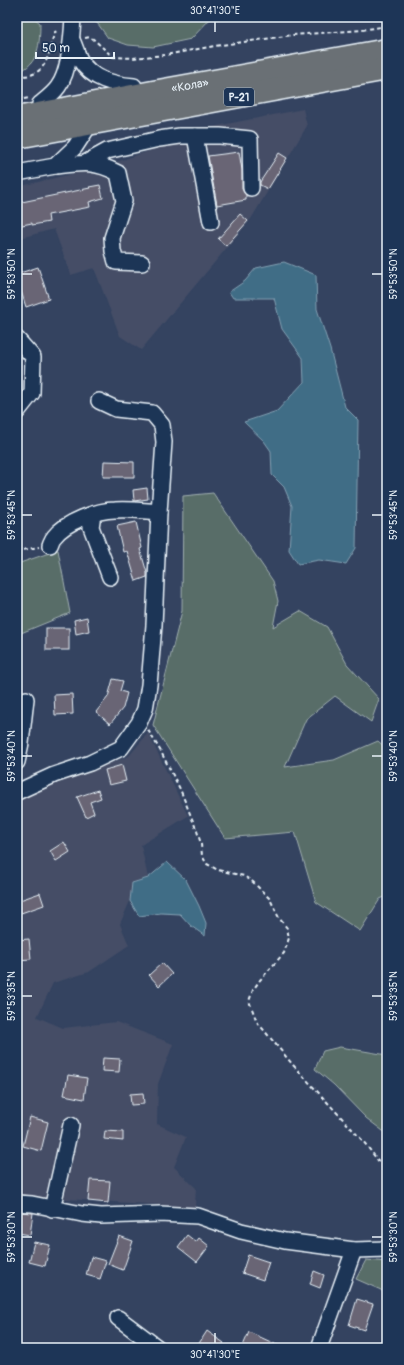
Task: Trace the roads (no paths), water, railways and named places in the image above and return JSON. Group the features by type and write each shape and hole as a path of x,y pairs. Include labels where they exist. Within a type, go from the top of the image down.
{"highway":[{"name":"«Кола»","path":"20,134 213,81 387,50"},
{"name":"«Кола»","path":"20,134 90,124 387,69"}],"street":[{"path":"70,29 80,59 85,67 103,80 114,84 134,86"},
{"path":"40,104 52,94 64,78 70,29"},
{"path":"17,109 161,81 213,81"},
{"path":"55,166 75,147 90,124"},
{"path":"86,162 107,151 159,139 180,136 220,136 250,139 251,188"},
{"path":"195,136 211,222"},
{"path":"17,173 86,162 105,166 118,172 124,201 112,238 113,252 116,262 142,263"},
{"path":"17,338 33,357 32,393 17,412"},
{"path":"17,792 54,775 90,763 121,748 139,723 145,709 149,685 154,625 164,442 162,425 152,413 116,409 99,402"},
{"path":"50,545 54,536 66,527 83,517 92,514 114,510 159,512"},
{"path":"92,514 91,527 110,577"},
{"path":"17,762 21,743 26,699"},
{"path":"52,1209 71,1125"},
{"path":"17,1203 32,1204 52,1209 101,1216 160,1214 198,1216 241,1231 285,1241 354,1250 387,1249"},
{"path":"319,1348 354,1250"},
{"path":"118,1318 158,1348"}]}
